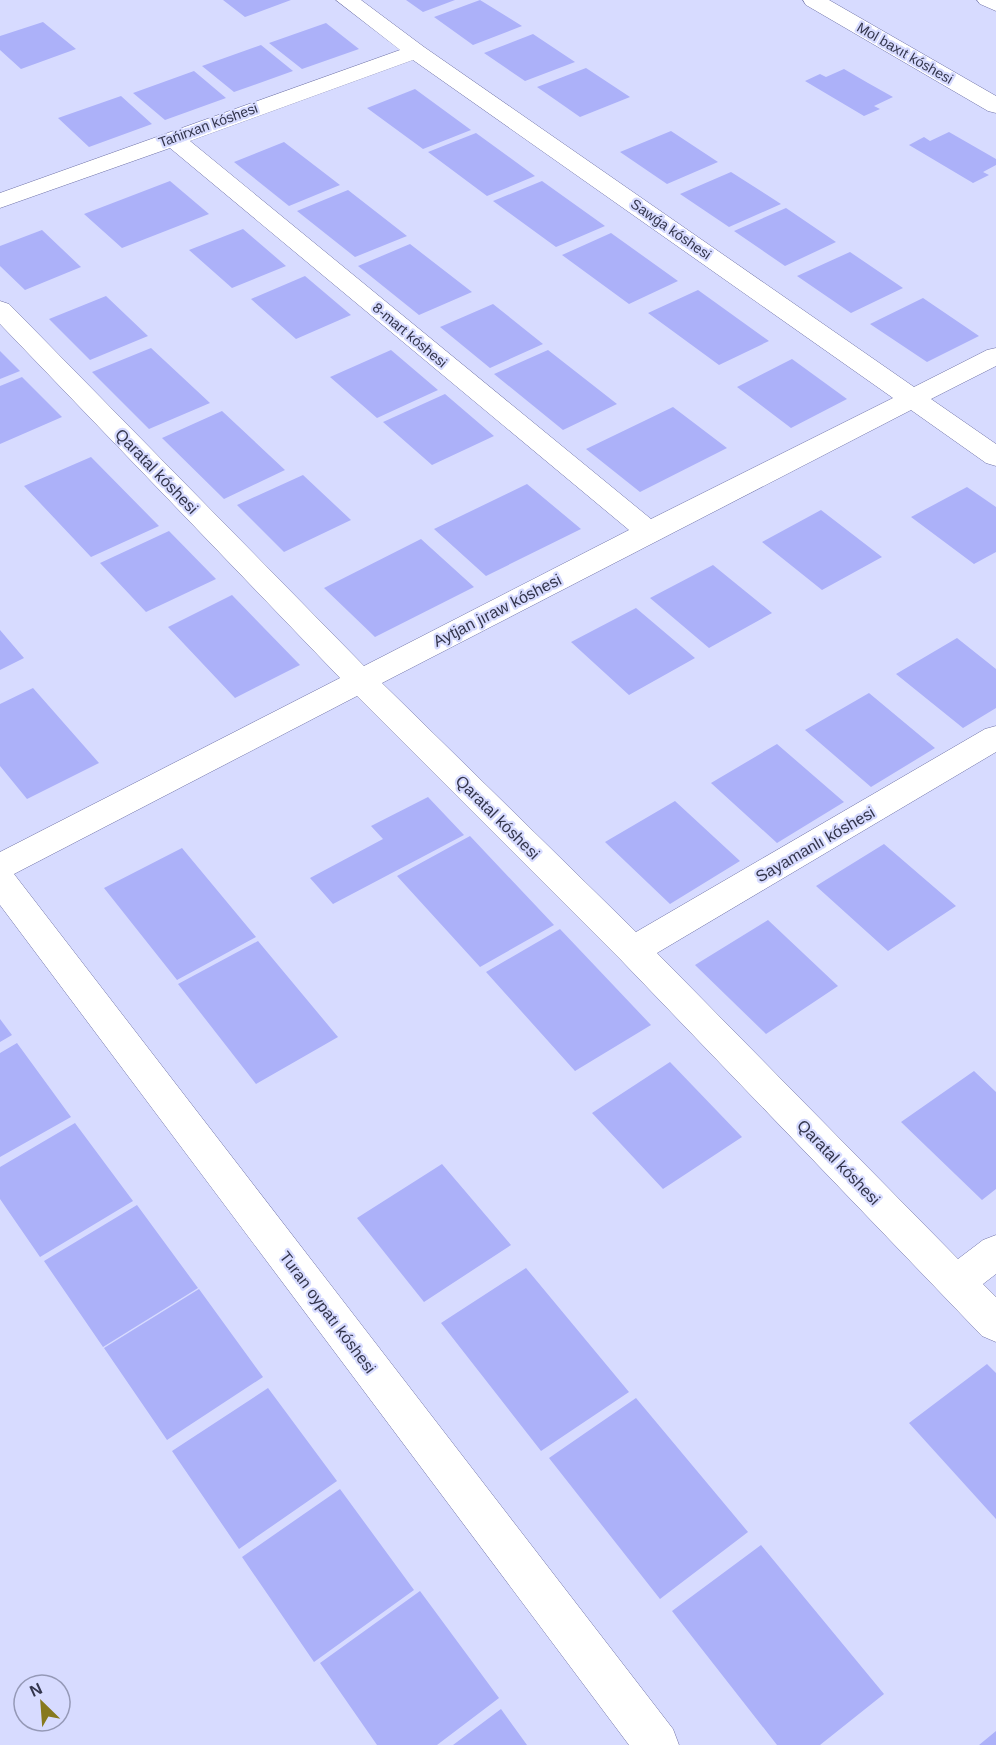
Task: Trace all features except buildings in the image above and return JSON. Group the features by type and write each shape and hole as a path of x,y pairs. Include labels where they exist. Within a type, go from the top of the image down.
{"street":[{"name":"Sawǵa kóshesi","path":"347,0 416,52 996,457"},
{"name":"Mol baxıt kóshesi","path":"814,0 996,105"},
{"path":"987,0 996,5"},
{"name":"Tańirxan kóshesi","path":"0,201 416,52"},
{"name":"8-mart kóshesi","path":"172,138 649,532"},
{"name":"Qaratal kóshesi","path":"0,309 361,681 633,950 996,1324"},
{"name":"Aytjan jıraw kóshesi","path":"0,867 649,532 996,356"},
{"name":"Sayamanlı kóshesi","path":"633,950 996,737"},
{"name":"Turan oypatı kóshesi","path":"0,880 657,1745"},
{"path":"956,1282 996,1252"}]}
